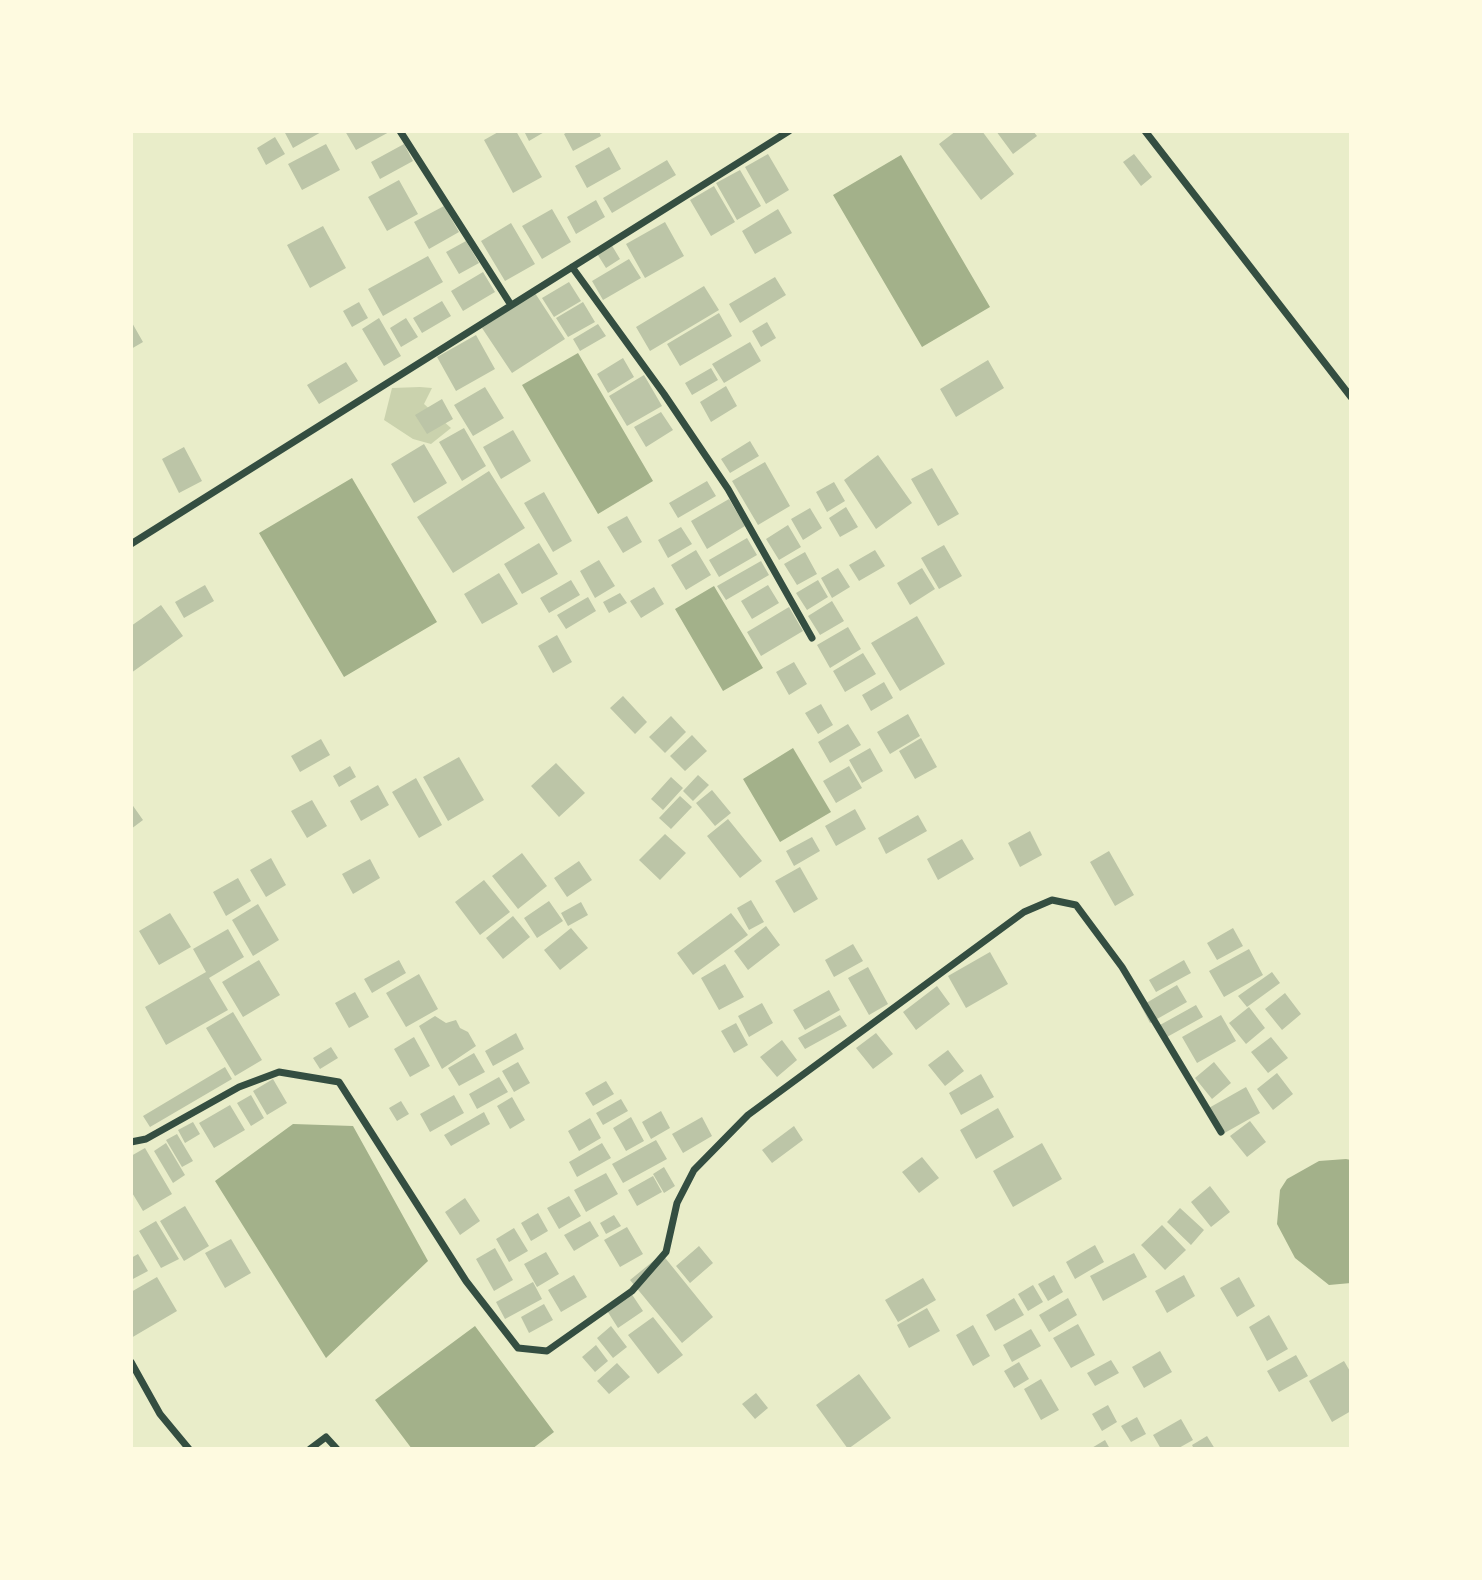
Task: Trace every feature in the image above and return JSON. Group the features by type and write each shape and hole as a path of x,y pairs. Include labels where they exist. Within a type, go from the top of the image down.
{"street":[{"path":"400,131 511,306"},
{"path":"131,544 789,131"},
{"path":"1146,131 1351,397"},
{"path":"572,267 664,394 728,489 813,638"},
{"path":"131,1142 146,1139 239,1087 279,1072 339,1082 466,1281 503,1329 518,1348 547,1351 632,1291 666,1252 677,1203 694,1170 748,1115 1024,912 1052,900 1076,905 1122,967 1221,1132"},
{"path":"131,1362 160,1414 189,1449"},
{"path":"310,1449 326,1437 338,1449"}],"shaded area":[{"path":"901,155 990,307 922,347 833,195"},
{"path":"578,353 653,481 598,514 522,385"},
{"path":"392,388 432,388 424,404 451,428 431,444 413,439 384,420"},
{"path":"352,478 437,622 344,677 259,533"},
{"path":"714,586 763,668 723,691 675,609"},
{"path":"793,748 831,812 780,842 743,779"},
{"path":"293,1124 353,1126 428,1261 326,1358 215,1181"},
{"path":"1351,1160 1351,1283 1329,1285 1295,1258 1277,1224 1280,1190 1287,1179 1319,1161"},
{"path":"475,1326 554,1432 532,1449 412,1449 375,1400"}],"building":[{"path":"284,131 323,131 293,148"},
{"path":"345,131 391,131 356,150"},
{"path":"500,131 516,131 542,177 513,193 484,140"},
{"path":"524,131 546,131 529,141"},
{"path":"569,131 599,131 601,136 573,151 564,134"},
{"path":"956,131 982,131 1014,174 981,200 939,144"},
{"path":"996,131 1033,131 1037,136 1013,154"},
{"path":"275,137 285,154 266,165 257,148"},
{"path":"326,144 340,170 302,190 288,164"},
{"path":"404,144 413,161 380,179 371,162"},
{"path":"609,147 621,169 587,188 575,166"},
{"path":"768,154 789,190 766,204 745,167"},
{"path":"1134,154 1152,177 1141,186 1123,162"},
{"path":"667,160 676,175 612,213 603,198"},
{"path":"740,170 761,206 737,220 716,183"},
{"path":"399,180 418,214 387,231 368,197"},
{"path":"714,186 735,222 711,236 690,200"},
{"path":"596,200 605,217 576,234 567,217"},
{"path":"444,206 459,232 429,249 414,222"},
{"path":"552,209 571,242 542,259 522,226"},
{"path":"778,209 792,233 755,254 742,231"},
{"path":"665,222 684,256 645,278 626,244"},
{"path":"511,223 535,264 505,281 481,241"},
{"path":"323,226 346,268 310,288 287,245"},
{"path":"466,241 479,263 459,274 446,252"},
{"path":"611,244 620,259 606,268 596,252"},
{"path":"428,256 443,282 383,316 368,289"},
{"path":"629,259 641,278 603,300 592,281"},
{"path":"483,272 495,292 463,311 451,291"},
{"path":"775,277 786,295 740,323 729,304"},
{"path":"569,282 581,301 554,317 542,298"},
{"path":"704,286 719,310 650,351 636,327"},
{"path":"535,293 565,339 512,373 482,328"},
{"path":"442,301 451,316 422,333 413,318"},
{"path":"359,302 368,318 352,327 343,311"},
{"path":"583,302 595,322 568,337 556,318"},
{"path":"719,313 732,336 680,366 667,344"},
{"path":"379,318 401,356 384,366 362,329"},
{"path":"406,318 418,337 401,347 390,328"},
{"path":"131,321 143,342 131,349"},
{"path":"767,322 776,338 761,347 752,331"},
{"path":"598,324 606,336 580,351 573,339"},
{"path":"476,335 495,369 456,391 437,357"},
{"path":"750,342 761,361 724,383 712,364"},
{"path":"623,358 634,377 608,393 597,374"},
{"path":"988,360 1004,388 956,417 940,389"},
{"path":"346,362 358,381 319,404 307,385"},
{"path":"711,368 718,380 692,395 685,383"},
{"path":"644,375 662,406 627,426 609,396"},
{"path":"726,386 737,406 711,422 700,402"},
{"path":"485,387 504,418 473,436 454,405"},
{"path":"442,399 453,419 427,434 415,415"},
{"path":"661,412 673,430 646,447 634,427"},
{"path":"464,428 486,466 462,481 439,442"},
{"path":"513,430 531,461 501,479 483,447"},
{"path":"750,441 759,456 730,473 721,459"},
{"path":"424,444 447,483 414,503 391,464"},
{"path":"184,447 202,481 179,493 162,459"},
{"path":"878,455 912,503 876,529 844,480"},
{"path":"765,462 790,506 758,525 732,481"},
{"path":"932,468 959,514 938,526 911,479"},
{"path":"489,471 525,528 453,573 417,517"},
{"path":"707,481 716,496 678,518 669,503"},
{"path":"834,482 845,501 827,512 816,492"},
{"path":"544,492 572,541 553,552 524,503"},
{"path":"729,499 745,526 707,549 691,521"},
{"path":"846,507 858,527 840,537 829,518"},
{"path":"810,508 822,528 803,540 791,519"},
{"path":"627,516 642,542 623,553 607,527"},
{"path":"788,525 801,547 779,560 766,539"},
{"path":"681,527 692,544 668,558 658,540"},
{"path":"747,538 757,555 719,577 709,560"},
{"path":"539,543 558,574 522,594 504,564"},
{"path":"944,545 962,576 939,589 921,558"},
{"path":"696,550 711,575 686,590 671,565"},
{"path":"875,550 885,566 859,581 849,565"},
{"path":"805,552 817,574 797,585 784,564"},
{"path":"599,560 615,586 595,598 580,571"},
{"path":"761,561 769,575 726,600 717,586"},
{"path":"838,568 850,587 832,598 821,578"},
{"path":"922,568 935,589 910,605 897,583"},
{"path":"499,573 518,604 482,624 464,594"},
{"path":"571,580 580,595 549,613 540,598"},
{"path":"818,580 828,597 807,610 796,593"},
{"path":"205,585 214,601 184,618 175,602"},
{"path":"768,585 779,603 752,619 741,601"},
{"path":"654,587 664,604 641,618 630,601"},
{"path":"620,593 627,603 609,613 603,602"},
{"path":"588,597 596,611 566,629 557,615"},
{"path":"832,601 844,621 820,635 808,616"},
{"path":"161,605 183,636 131,673 131,626"},
{"path":"789,607 803,631 761,656 747,632"},
{"path":"917,616 945,664 900,691 871,643"},
{"path":"848,627 861,649 830,668 817,645"},
{"path":"557,635 572,662 553,673 538,646"},
{"path":"863,653 876,674 845,692 833,671"},
{"path":"794,662 807,684 789,695 776,672"},
{"path":"884,682 893,698 871,711 862,695"},
{"path":"623,696 647,722 635,734 610,708"},
{"path":"821,704 833,725 818,734 805,713"},
{"path":"908,714 920,736 890,754 877,732"},
{"path":"671,716 686,732 665,753 649,737"},
{"path":"848,724 861,745 830,763 818,742"},
{"path":"692,735 707,751 685,771 670,756"},
{"path":"921,738 937,767 915,779 899,751"},
{"path":"321,739 330,755 300,772 291,756"},
{"path":"870,748 883,771 862,783 849,760"},
{"path":"459,757 484,800 448,821 423,777"},
{"path":"556,763 585,793 559,817 531,786"},
{"path":"350,766 356,777 339,787 333,776"},
{"path":"849,766 862,788 836,803 823,781"},
{"path":"698,775 709,785 693,801 683,791"},
{"path":"671,777 683,788 663,810 651,799"},
{"path":"416,778 442,825 419,838 392,792"},
{"path":"378,785 389,805 361,821 350,801"},
{"path":"712,790 731,813 715,826 696,803"},
{"path":"680,796 692,807 671,829 659,818"},
{"path":"312,800 327,826 307,838 291,811"},
{"path":"131,803 143,820 131,829"},
{"path":"855,809 866,829 836,846 825,826"},
{"path":"918,815 927,831 886,854 878,838"},
{"path":"728,819 762,861 740,878 707,836"},
{"path":"1030,831 1042,855 1020,867 1008,843"},
{"path":"665,834 686,853 660,880 639,860"},
{"path":"812,837 820,851 794,866 786,851"},
{"path":"962,839 974,859 938,880 927,859"},
{"path":"1109,851 1134,895 1115,906 1090,862"},
{"path":"522,853 547,886 518,909 492,876"},
{"path":"271,858 286,885 266,897 250,870"},
{"path":"370,859 380,878 353,894 342,874"},
{"path":"579,861 592,880 567,897 554,878"},
{"path":"800,867 818,899 794,913 775,881"},
{"path":"238,878 251,901 226,916 213,892"},
{"path":"484,880 510,912 480,935 455,902"},
{"path":"751,900 764,922 749,930 737,908"},
{"path":"549,901 563,921 537,938 524,918"},
{"path":"581,902 588,915 568,926 561,913"},
{"path":"258,904 279,940 253,956 232,920"},
{"path":"170,913 191,947 159,965 139,931"},
{"path":"731,913 748,935 693,975 677,953"},
{"path":"513,916 530,937 503,959 486,938"},
{"path":"766,926 780,945 748,970 734,951"},
{"path":"571,928 588,948 560,970 544,950"},
{"path":"1233,928 1243,946 1217,960 1207,943"},
{"path":"228,929 244,957 209,978 228,1010 166,1045 145,1007 206,972 193,949"},
{"path":"853,944 863,961 834,977 825,960"},
{"path":"1249,949 1263,975 1224,997 1209,971"},
{"path":"990,952 1008,984 966,1008 948,976"},
{"path":"259,960 280,995 243,1017 222,982"},
{"path":"399,960 406,973 372,993 364,979"},
{"path":"1184,960 1191,973 1156,992 1149,980"},
{"path":"725,964 744,997 719,1010 701,978"},
{"path":"868,967 888,1004 869,1015 848,978"},
{"path":"1272,972 1280,983 1247,1007 1238,996"},
{"path":"419,974 438,1009 406,1027 386,993"},
{"path":"1177,985 1187,1002 1150,1023 1141,1006"},
{"path":"937,986 950,1004 916,1030 903,1012"},
{"path":"829,990 840,1010 805,1030 793,1010"},
{"path":"355,992 369,1017 349,1028 335,1003"},
{"path":"1285,993 1301,1014 1282,1030 1265,1009"},
{"path":"762,1003 773,1023 749,1037 738,1016"},
{"path":"1196,1005 1203,1017 1167,1037 1160,1025"},
{"path":"1249,1007 1265,1028 1246,1044 1229,1023"},
{"path":"233,1012 262,1060 235,1076 206,1028"},
{"path":"840,1015 847,1026 805,1049 798,1038"},
{"path":"1221,1015 1236,1041 1197,1063 1182,1037"},
{"path":"435,1016 446,1023 456,1020 460,1028 468,1032 476,1046 442,1069 419,1026"},
{"path":"736,1023 748,1045 734,1053 721,1031"},
{"path":"516,1033 524,1049 493,1066 485,1051"},
{"path":"876,1033 893,1054 873,1069 856,1048"},
{"path":"414,1037 430,1066 410,1077 394,1049"},
{"path":"1271,1037 1288,1058 1268,1073 1251,1052"},
{"path":"782,1040 797,1060 777,1077 760,1057"},
{"path":"331,1047 338,1058 320,1069 313,1058"},
{"path":"948,1050 964,1071 945,1086 928,1065"},
{"path":"474,1053 485,1072 459,1086 448,1068"},
{"path":"518,1062 530,1083 514,1092 502,1071"},
{"path":"1214,1062 1231,1083 1212,1099 1195,1078"},
{"path":"225,1067 232,1079 150,1127 143,1116"},
{"path":"1277,1073 1293,1094 1273,1110 1257,1089"},
{"path":"981,1074 994,1097 961,1115 949,1093"},
{"path":"499,1077 508,1092 477,1109 469,1094"},
{"path":"273,1079 287,1103 267,1115 253,1091"},
{"path":"606,1081 614,1094 593,1106 585,1093"},
{"path":"1246,1087 1260,1113 1221,1135 1207,1109"},
{"path":"251,1095 264,1118 251,1126 237,1103"},
{"path":"454,1095 464,1113 430,1132 420,1114"},
{"path":"512,1097 525,1120 510,1129 497,1106"},
{"path":"621,1099 628,1111 603,1125 596,1113"},
{"path":"401,1101 409,1114 397,1121 389,1108"},
{"path":"230,1105 245,1130 214,1148 199,1123"},
{"path":"998,1108 1014,1137 976,1159 960,1130"},
{"path":"661,1111 670,1128 651,1139 642,1122"},
{"path":"484,1112 490,1124 451,1146 444,1135"},
{"path":"631,1117 644,1141 626,1151 613,1128"},
{"path":"702,1117 712,1136 683,1153 672,1134"},
{"path":"590,1118 601,1138 579,1151 568,1131"},
{"path":"1250,1121 1266,1142 1247,1157 1230,1136"},
{"path":"193,1122 200,1134 185,1143 178,1130"},
{"path":"794,1126 803,1140 772,1163 762,1150"},
{"path":"177,1134 193,1161 182,1167 166,1140"},
{"path":"656,1140 667,1159 623,1183 612,1164"},
{"path":"166,1143 185,1175 173,1183 154,1151"},
{"path":"602,1143 611,1158 577,1177 569,1162"},
{"path":"1042,1143 1062,1179 1013,1207 993,1171"},
{"path":"145,1148 172,1194 143,1211 131,1191 131,1156"},
{"path":"922,1157 939,1178 919,1193 902,1172"},
{"path":"664,1167 675,1186 664,1193 653,1174"},
{"path":"606,1173 618,1194 586,1212 574,1190"},
{"path":"653,1176 662,1192 637,1206 628,1190"},
{"path":"1210,1186 1230,1212 1211,1227 1191,1202"},
{"path":"569,1196 581,1216 559,1229 547,1208"},
{"path":"465,1198 480,1221 460,1235 445,1212"},
{"path":"185,1206 209,1246 184,1261 160,1221"},
{"path":"1180,1208 1204,1230 1191,1245 1167,1222"},
{"path":"538,1213 548,1231 531,1241 521,1223"},
{"path":"614,1215 621,1226 606,1234 600,1223"},
{"path":"156,1221 179,1259 161,1268 139,1231"},
{"path":"590,1221 599,1236 574,1251 564,1235"},
{"path":"1162,1225 1186,1250 1165,1270 1141,1245"},
{"path":"627,1227 643,1254 620,1267 604,1240"},
{"path":"514,1228 528,1251 509,1262 496,1239"},
{"path":"231,1239 251,1273 225,1288 205,1253"},
{"path":"1095,1245 1104,1262 1075,1279 1066,1262"},
{"path":"699,1246 713,1263 690,1283 676,1266"},
{"path":"495,1248 513,1280 494,1291 476,1259"},
{"path":"546,1252 559,1274 537,1287 524,1264"},
{"path":"1134,1253 1147,1277 1103,1301 1090,1276"},
{"path":"138,1254 148,1271 131,1280 131,1258"},
{"path":"662,1254 713,1317 682,1343 630,1280"},
{"path":"574,1275 587,1297 561,1312 548,1290"},
{"path":"1054,1275 1063,1292 1048,1301 1038,1284"},
{"path":"1184,1275 1195,1296 1167,1313 1155,1291"},
{"path":"157,1277 177,1311 131,1338 131,1292"},
{"path":"1239,1277 1255,1306 1237,1317 1220,1288"},
{"path":"923,1278 936,1300 898,1322 885,1300"},
{"path":"533,1282 542,1299 505,1319 496,1302"},
{"path":"1033,1285 1043,1302 1028,1311 1018,1294"},
{"path":"631,1293 643,1311 618,1328 606,1309"},
{"path":"1014,1298 1024,1315 995,1331 986,1315"},
{"path":"1068,1298 1077,1315 1049,1332 1039,1315"},
{"path":"544,1304 553,1320 529,1333 521,1317"},
{"path":"927,1308 940,1331 909,1348 897,1325"},
{"path":"1269,1315 1288,1349 1267,1361 1249,1327"},
{"path":"653,1317 683,1355 658,1374 628,1335"},
{"path":"1078,1324 1095,1355 1071,1368 1053,1338"},
{"path":"973,1325 990,1356 973,1366 956,1335"},
{"path":"611,1326 627,1347 613,1358 597,1338"},
{"path":"1031,1329 1041,1346 1012,1362 1003,1345"},
{"path":"596,1345 608,1361 595,1372 582,1357"},
{"path":"1160,1351 1172,1372 1144,1388 1132,1367"},
{"path":"1296,1355 1308,1376 1279,1392 1267,1371"},
{"path":"1111,1360 1119,1373 1095,1386 1087,1373"},
{"path":"1344,1361 1351,1373 1351,1411 1332,1422 1309,1381"},
{"path":"1019,1362 1029,1379 1014,1388 1004,1371"},
{"path":"617,1363 630,1377 609,1394 597,1381"},
{"path":"859,1374 891,1418 848,1449 816,1405"},
{"path":"1041,1379 1059,1410 1041,1420 1024,1389"},
{"path":"756,1393 768,1408 755,1419 742,1404"},
{"path":"1108,1405 1117,1422 1102,1431 1092,1414"},
{"path":"1137,1417 1146,1434 1131,1442 1121,1426"},
{"path":"1181,1419 1193,1440 1177,1449 1161,1449 1153,1435"},
{"path":"1207,1436 1215,1449 1194,1449 1192,1445"},
{"path":"1105,1440 1110,1449 1090,1449"}]}
